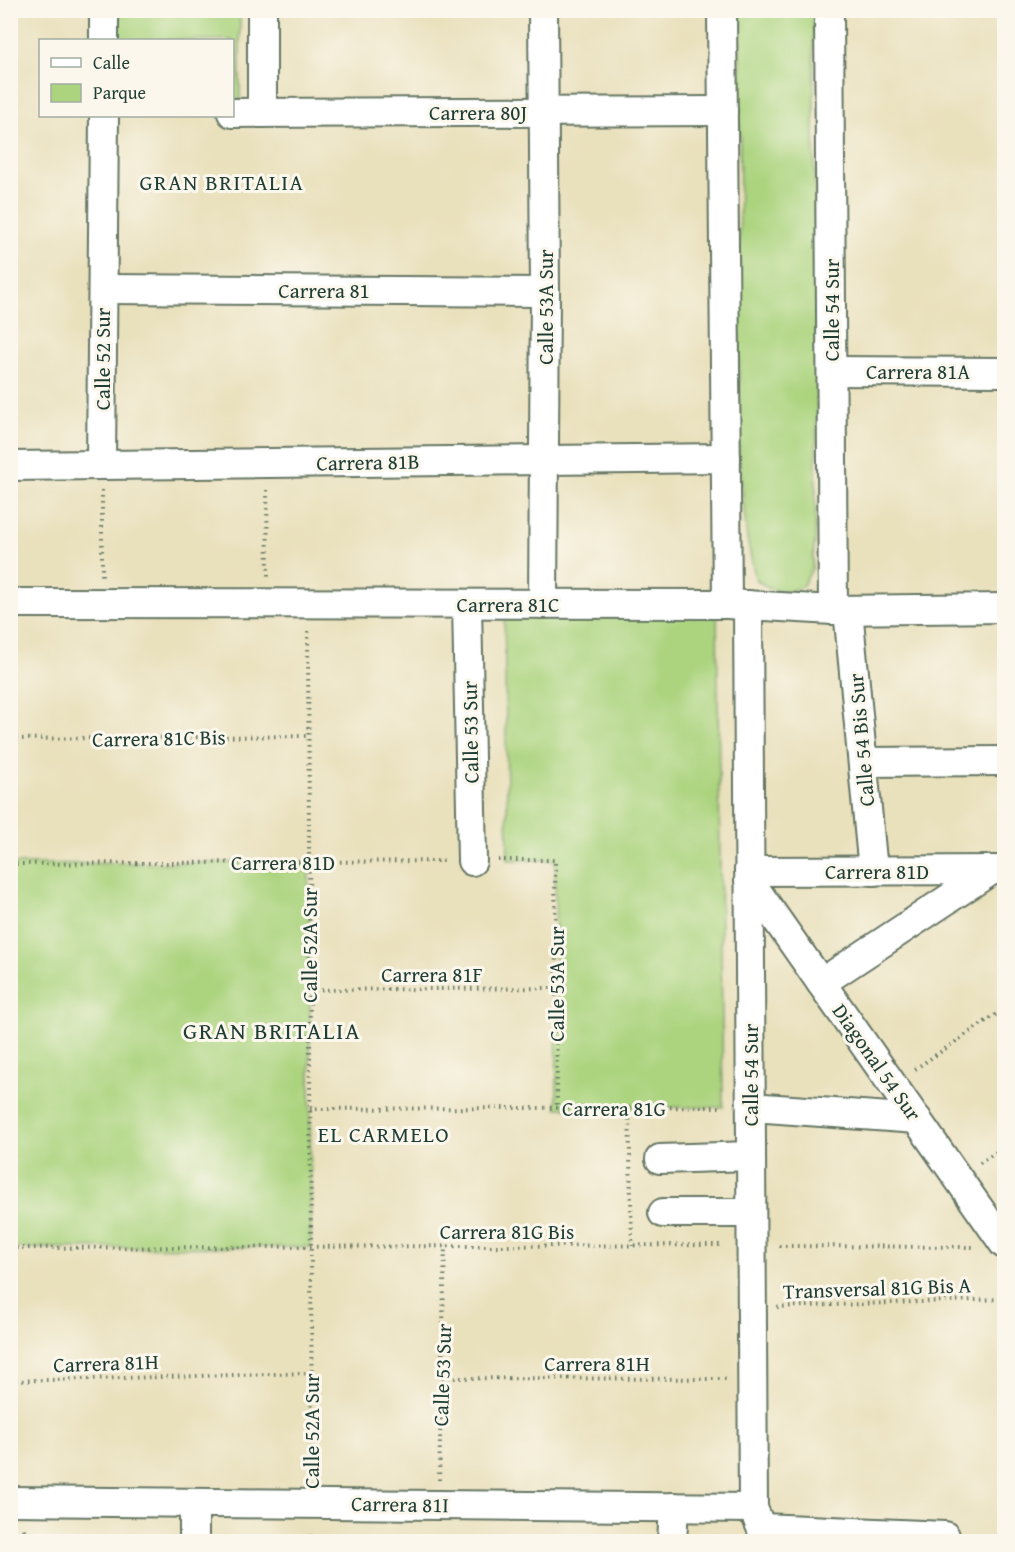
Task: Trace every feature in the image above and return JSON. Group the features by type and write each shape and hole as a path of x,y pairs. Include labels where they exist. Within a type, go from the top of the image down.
{"street":[{"path":"104,10 104,39"},
{"path":"261,113 262,10"},
{"name":"Calle 53A Sur","path":"543,10 545,292 543,603"},
{"name":"Calle 54 Sur","path":"722,10 726,458 737,604 749,876 752,1379 761,1526"},
{"name":"Calle 54 Sur","path":"829,10 832,371 841,610"},
{"name":"Carrera 80J","path":"234,113 723,111"},
{"name":"Calle 52 Sur","path":"102,465 104,117"},
{"name":"Carrera 81","path":"103,289 545,292"},
{"name":"Carrera 81A","path":"832,371 1005,372"},
{"name":"Carrera 81B","path":"10,466 726,458"},
{"name":"Carrera 81C","path":"10,603 737,604 841,610 1005,608"},
{"name":"Calle 53 Sur","path":"467,604 472,861"},
{"name":"Calle 54 Bis Sur","path":"841,610 863,762 873,870"},
{"path":"863,762 1005,761"},
{"name":"Carrera 81D","path":"749,876 873,870 998,870"},
{"path":"821,983 998,870"},
{"name":"Diagonal 54 Sur","path":"749,876 917,1119 993,1246"},
{"path":"750,1107 917,1119"},
{"path":"660,1159 751,1156"},
{"path":"663,1213 751,1213"},
{"name":"Carrera 81I","path":"10,1501 674,1507 761,1526 945,1536"},
{"path":"194,1503 194,1542"},
{"path":"672,1542 674,1507"}],"path":[{"path":"267,463 269,603"},
{"path":"102,465 103,603"},
{"name":"Calle 52A Sur","path":"308,603 312,1503"},
{"name":"Carrera 81C Bis","path":"10,739 308,736"},
{"name":"Carrera 81D","path":"10,864 555,860"},
{"name":"Calle 53A Sur","path":"555,860 557,1108"},
{"name":"Carrera 81F","path":"309,990 556,988"},
{"path":"892,1084 1005,1009"},
{"path":"629,1107 632,1246"},
{"name":"Carrera 81G","path":"310,1109 750,1107"},
{"name":"Calle 53 Sur","path":"438,1505 445,1246"},
{"name":"Carrera 81G Bis","path":"10,1248 993,1246"},
{"name":"Transversal 81G Bis A","path":"752,1308 1005,1299"},
{"name":"Carrera 81H","path":"10,1381 311,1372"},
{"name":"Carrera 81H","path":"442,1378 752,1379"}],"green space":[{"path":"114,11 240,11 240,106 234,106 234,39 115,39"},
{"path":"740,11 813,11 817,404 815,538 812,569 802,587 787,592 770,589 756,580 747,539 739,458"},
{"path":"504,603 717,610 723,1107 557,1108 555,860 508,860"},
{"path":"309,862 311,1247 11,1248 11,864"}],"district":[{"name":"GRAN BRITALIA","path":"222,182"},
{"name":"GRAN BRITALIA","path":"272,1030"},
{"name":"EL CARMELO","path":"384,1134"}]}
